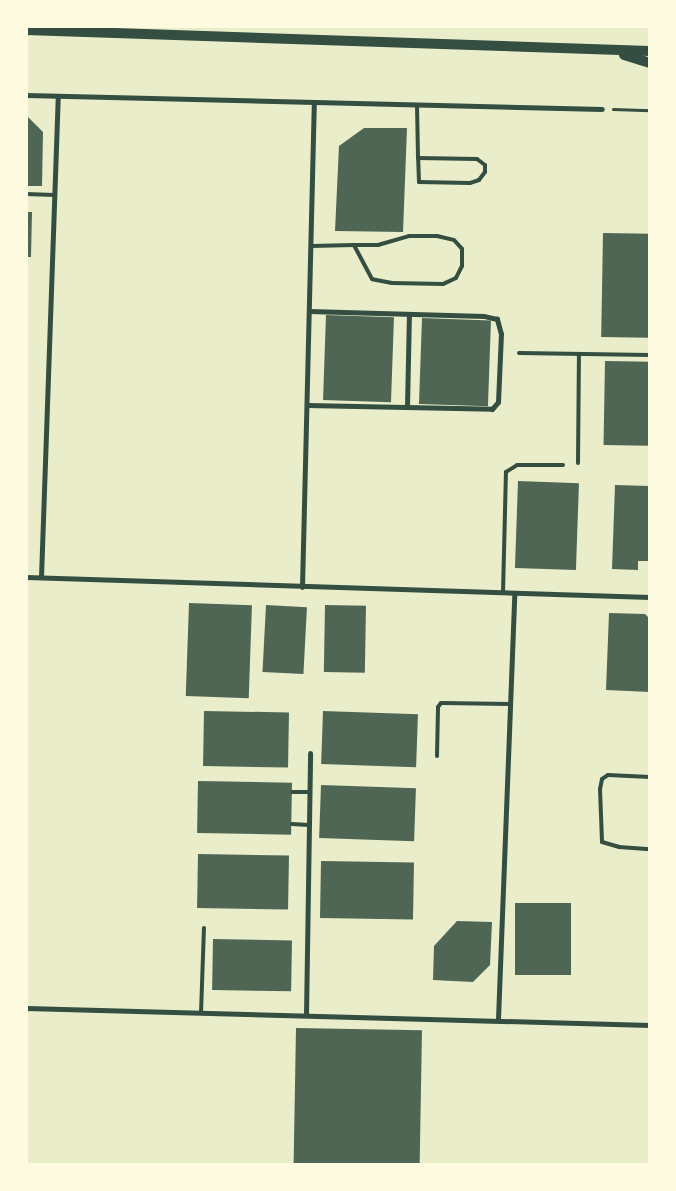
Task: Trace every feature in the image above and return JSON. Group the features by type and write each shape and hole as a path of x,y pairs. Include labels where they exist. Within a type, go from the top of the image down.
{"main road":[{"path":"26,30 611,52 650,51"},
{"path":"611,52 650,64"}],"street":[{"path":"26,95 602,109"},
{"path":"41,577 58,96"},
{"path":"302,587 314,103"},
{"path":"307,405 492,409 498,402 501,334 497,319 484,316 309,311"},
{"path":"407,407 409,314"},
{"path":"26,577 650,597"},
{"path":"498,1019 514,593"},
{"path":"306,1015 310,753"},
{"path":"26,1008 498,1019 650,1025"}],"lane":[{"path":"417,105 418,158 419,182 470,183 479,180 485,172 486,165 477,159 418,158"},
{"path":"26,194 54,194"},
{"path":"311,246 354,245 378,245 409,236 437,236 454,240 462,249 462,266 456,278 443,284 392,283 372,279 354,245"},
{"path":"519,353 650,355"},
{"path":"578,463 579,354"},
{"path":"503,593 506,472 517,465 563,466"},
{"path":"437,756 438,707 441,704 510,704"},
{"path":"650,778 608,775 602,779 600,834 602,842 619,847 650,849"},
{"path":"292,792 309,792"},
{"path":"292,824 309,825"},
{"path":"201,1013 204,928"}],"path":[{"path":"602,109 650,110"}],"building":[{"path":"26,115 43,132 42,186 26,186"},
{"path":"364,128 407,128 403,232 335,231 339,146"},
{"path":"26,212 32,212 31,257 26,257"},
{"path":"603,233 650,234 648,338 601,337"},
{"path":"326,315 394,317 391,402 323,400"},
{"path":"422,318 491,320 488,406 419,404"},
{"path":"605,361 650,362 649,446 604,445"},
{"path":"518,481 579,483 576,570 515,568"},
{"path":"615,485 650,486 650,561 638,561 638,570 612,569"},
{"path":"189,603 252,605 249,698 186,696"},
{"path":"266,605 307,607 303,674 262,672"},
{"path":"325,605 366,606 365,673 324,672"},
{"path":"609,613 645,614 650,619 650,692 606,690"},
{"path":"204,711 289,712 288,767 203,766"},
{"path":"323,711 418,714 416,767 321,764"},
{"path":"198,781 292,783 291,835 197,833"},
{"path":"321,785 416,788 414,841 319,838"},
{"path":"198,854 289,856 288,910 197,908"},
{"path":"321,861 414,863 413,920 320,918"},
{"path":"515,903 571,903 571,975 515,975"},
{"path":"457,921 492,922 490,965 473,982 433,980 434,946"},
{"path":"213,939 292,940 291,991 212,990"},
{"path":"296,1028 422,1030 420,1165 294,1165"}]}
